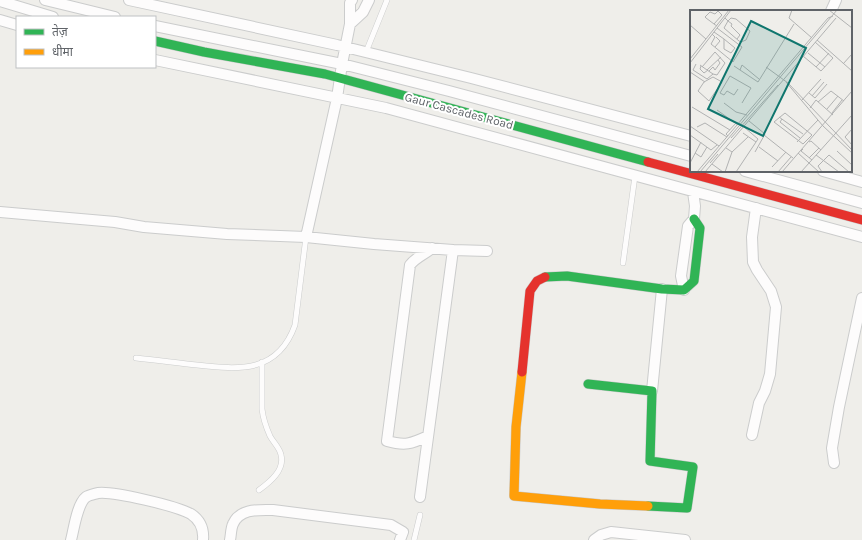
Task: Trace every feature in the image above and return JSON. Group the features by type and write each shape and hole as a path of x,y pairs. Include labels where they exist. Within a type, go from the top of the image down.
{"street":[{"path":"45,0 69,3 112,16"},
{"path":"129,0 366,52 690,136"},
{"path":"306,237 337,98 350,24 350,3 352,0"},
{"path":"350,24 363,12 369,0"},
{"path":"832,10 836,0"},
{"path":"0,1 50,16"},
{"path":"0,20 16,25"},
{"name":"Gaur Cascades Road","path":"156,26 342,64 690,156"},
{"name":"Gaur Cascades Road","path":"156,41 204,52 325,74 862,220"},
{"path":"156,60 415,116 862,237"},
{"path":"637,142 642,123"},
{"path":"749,172 862,203"},
{"path":"827,172 862,182"},
{"path":"760,192 764,176"},
{"path":"662,289 652,391 650,461 692,467 687,508 600,504 514,496 516,427 530,290 534,282 541,278 566,276 662,289 684,290 681,276 688,226 694,220 694,192"},
{"path":"752,435 759,403 765,391 770,374 776,307 772,291 753,262 752,237 756,208"},
{"path":"0,212 115,222 144,228 227,234 306,237 374,244 487,251"},
{"path":"428,436 412,444 398,444 387,441 410,265 414,259 426,254 432,248"},
{"path":"420,497 453,250"},
{"path":"834,463 832,448 839,406 862,298"},
{"path":"588,384 652,391"},
{"path":"71,540 80,506 86,497 98,493 115,494 174,507 192,514 201,524 204,534 203,540"},
{"path":"230,540 233,524 240,514 254,510 273,510 391,525 403,532 400,540"},
{"path":"594,540 601,535 612,532 685,540"}],"lane":[{"path":"366,52 387,0"},
{"path":"623,264 635,176"},
{"path":"136,358 222,368 253,366 274,356 290,339 295,325 306,237"},
{"path":"259,490 275,477 282,462 282,455 271,437 263,416 262,362"},
{"path":"414,540 420,515"}],"traffic: fast":[{"path":"156,41 204,52 325,74 648,162"},
{"path":"545,277 567,276 662,289 684,290 694,281 700,228 694,219"},
{"path":"588,384 652,391 650,461 693,467 687,508 648,506"}],"traffic: slow":[{"path":"522,372 516,427 514,496 600,504 648,506"}],"traffic: jam":[{"path":"648,162 862,220"},
{"path":"522,372 530,291 537,281 545,277"}]}
